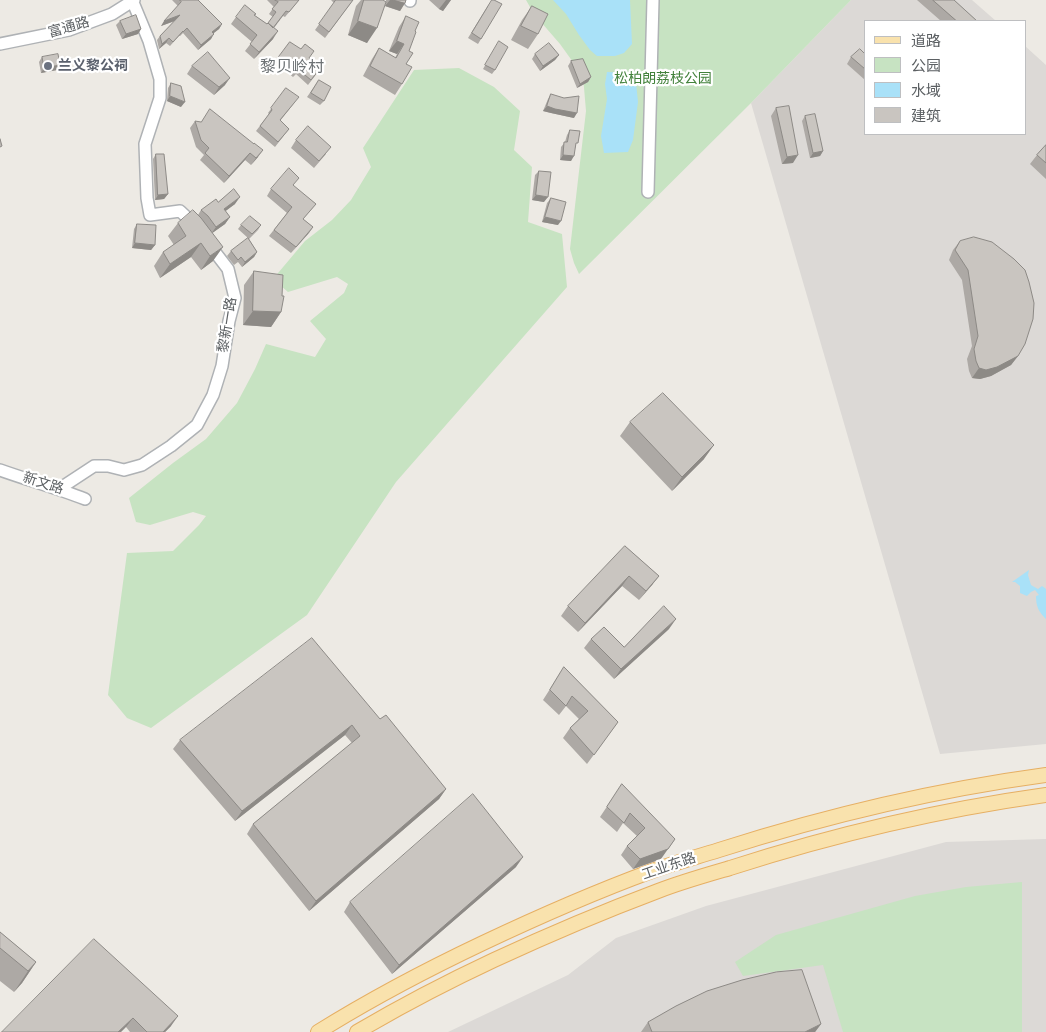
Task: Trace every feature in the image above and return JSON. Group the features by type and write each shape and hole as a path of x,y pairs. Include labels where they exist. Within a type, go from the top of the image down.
{"main road":[{"name":"工业东路","path":"318,1032 382,994 444,962 537,918 652,871 818,820 952,790 1046,775"},
{"name":"工业东路","path":"357,1032 392,1011 545,936 659,890 789,850 886,824 947,811 1046,795"}],"street":[{"name":"富通路","path":"0,44 69,30 112,14 133,0"},
{"name":"黎新一路","path":"60,489 94,466 108,466 124,470 142,465 171,446 197,425 213,395 222,366 229,321 235,298 228,270 197,227 180,211 150,215 147,198 145,144 160,98 160,79 149,41 133,0"},
{"path":"648,192 653,0"},
{"name":"新文路","path":"0,470 85,499"}],"shaded area":[{"path":"851,0 972,0 995,20 864,20 864,135 1026,135 1026,47 1046,65 1046,744 940,754 751,103"},
{"path":"1046,839 1046,1032 448,1032 568,975 616,938 706,906 946,842"}],"green space":[{"name":"松柏朗荔枝公园","path":"526,0 851,0 751,103 579,274 570,249 586,111 583,76 560,44 534,14"},
{"path":"459,68 494,87 520,111 514,150 532,167 528,222 562,234 567,287 396,482 307,615 151,728 127,718 108,695 127,553 173,551 206,516 193,512 150,525 136,522 129,498 206,439 237,403 266,344 315,357 326,339 310,321 344,293 348,284 337,277 288,292 273,279 305,241 332,220 351,200 371,167 363,148 414,70"},
{"path":"1022,882 1022,1032 843,1032 823,965 743,976 735,962 776,935 915,896 966,887"}],"water":[{"path":"553,0 630,0 632,44 624,53 615,56 597,56 590,50 566,14"},
{"path":"607,72 629,73 636,83 638,102 633,140 628,152 604,153 601,136 607,99 605,84"},
{"path":"1029,570 1028,575 1031,585 1038,589 1042,586 1046,589 1046,619 1037,606 1036,596 1039,595 1035,590 1027,596 1020,593 1020,586 1012,582"}],"building":[{"path":"180,0 198,0 222,24 201,45 187,28 173,42 169,38 162,44 160,36 180,15 164,21 181,2"},
{"path":"275,0 299,0 289,12 286,11 273,28 268,23 276,12 272,9 278,2"},
{"path":"336,0 353,0 329,32 319,24"},
{"path":"364,0 383,0 386,2 377,28 358,21"},
{"path":"393,0 406,0 405,3"},
{"path":"492,0 502,4 481,39 472,33"},
{"path":"933,0 954,0 976,20 956,20"},
{"path":"245,5 256,14 254,15 278,31 259,52 250,44 257,35 236,17"},
{"path":"532,6 548,14 538,34 521,26"},
{"path":"136,15 141,29 126,34 120,21"},
{"path":"406,16 419,22 409,51 413,53 406,64 412,67 402,84 370,66 379,48 396,58 404,44 397,41"},
{"path":"499,41 508,47 495,70 485,65"},
{"path":"290,42 301,49 305,44 314,51 309,58 321,67 311,80 299,70 297,73 278,58"},
{"path":"549,43 559,55 543,66 535,54"},
{"path":"860,49 864,53 864,68 851,57"},
{"path":"208,52 230,78 219,87 192,66"},
{"path":"58,54 60,65 44,68 42,57"},
{"path":"583,59 591,77 580,84 571,61"},
{"path":"319,80 331,87 324,101 311,93"},
{"path":"171,83 181,86 185,102 170,96"},
{"path":"286,88 299,97 280,120 289,129 278,142 260,126"},
{"path":"551,94 564,98 579,96 577,113 547,106"},
{"path":"789,106 798,155 787,157 776,108"},
{"path":"210,109 263,150 256,158 250,153 229,176 205,153 209,148 201,140 195,121 201,122"},
{"path":"815,114 823,151 813,153 805,116"},
{"path":"308,126 331,147 319,161 296,140"},
{"path":"570,130 580,131 574,156 563,155 564,142 567,142"},
{"path":"1046,145 1046,163 1037,155"},
{"path":"156,154 164,154 168,194 158,195"},
{"path":"289,168 299,178 293,185 316,204 303,219 313,227 296,247 274,230 292,207 271,189"},
{"path":"539,171 551,172 548,197 536,195"},
{"path":"234,189 240,197 224,209 230,217 216,227 201,210 216,199 218,202"},
{"path":"551,198 566,202 561,221 545,217"},
{"path":"193,210 223,247 210,256 201,243 170,264 163,252 186,236 178,223"},
{"path":"250,216 261,225 252,234 241,225"},
{"path":"137,224 156,225 155,245 135,243"},
{"path":"974,237 992,242 1025,270 1034,303 1033,319 1025,344 1018,356 997,367 986,370 979,368 976,361 974,349 978,336 968,270 955,250 960,241"},
{"path":"248,238 257,252 245,262 241,257 238,260 231,251"},
{"path":"254,271 283,275 282,296 284,296 281,312 253,311"},
{"path":"663,393 714,445 682,477 630,422"},
{"path":"625,546 659,576 646,591 629,576 585,623 568,606"},
{"path":"664,606 676,619 621,669 591,639 604,627 624,647"},
{"path":"312,638 380,719 386,715 446,789 316,901 253,824 360,736 352,725 242,811 180,740"},
{"path":"564,667 618,722 594,755 570,728 588,711 572,696 566,706 550,690"},
{"path":"622,784 675,839 668,849 640,859 627,846 645,828 630,813 624,823 607,807"},
{"path":"473,794 523,857 399,965 350,902"},
{"path":"0,932 36,962 28,971 0,948"},
{"path":"94,939 178,1016 163,1032 147,1032 133,1018 118,1032 2,1032"},
{"path":"802,970 821,1024 805,1032 652,1032 648,1022 707,991 776,972"}],"place":[{"name":"兰义黎公祠","path":"48,66"}],"district":[{"name":"黎贝岭村","path":"292,68"}]}
